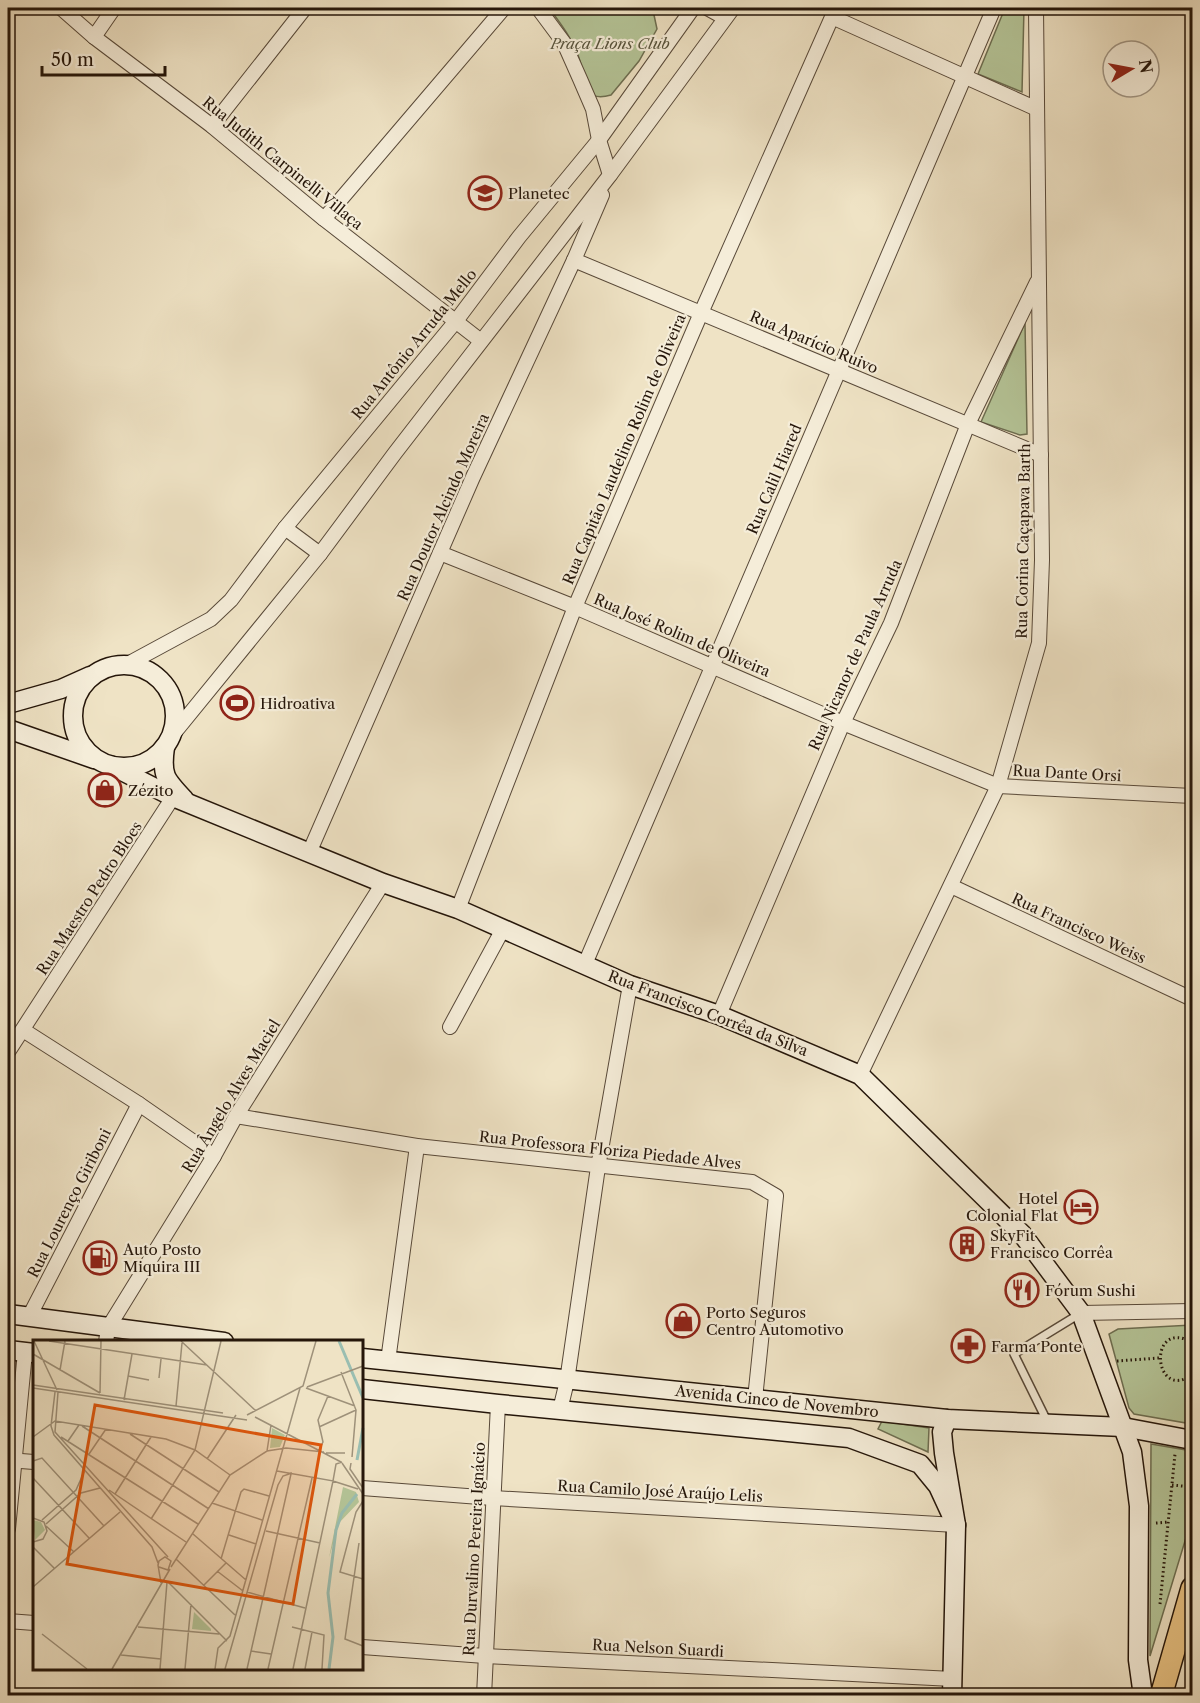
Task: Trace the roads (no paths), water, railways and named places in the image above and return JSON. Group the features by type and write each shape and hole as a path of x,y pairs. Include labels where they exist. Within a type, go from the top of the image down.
{"main road":[{"path":"8,704 61,689 110,667 126,665 143,668 157,677 168,690 174,705 175,722 163,760 165,777 180,798"},
{"path":"95,674 83,686 76,701 73,718 77,735 85,749 105,763 136,766 157,756 168,742"},
{"path":"9,733 28,699"},
{"name":"Rua Francisco Corrêa da Silva","path":"9,733 105,763 309,853 383,883 458,909 630,985 719,1015 860,1075 1022,1234 1081,1313 1132,1452 1139,1506 1138,1660 1143,1695"},
{"path":"8,1314 107,1335 204,1340"},
{"name":"Avenida Cinco de Novembro","path":"363,1358 947,1419 1123,1427 1185,1439"},
{"name":"Avenida Cinco de Novembro","path":"363,1389 849,1438 920,1464 938,1486 956,1525"},
{"path":"947,1419 942,1432 956,1525 953,1687"},
{"path":"1161,1695 1190,1595"}],"street":[{"name":"Rua Judith Carpinelli Villaça","path":"61,8 94,37 212,126 324,219 481,341"},
{"path":"94,37 114,8"},
{"path":"212,126 305,8"},
{"path":"324,219 504,8"},
{"path":"538,8 564,43 593,109 599,140 610,175"},
{"name":"Rua Antônio Arruda Mello","path":"126,665 211,619 231,600 285,528 456,321 519,237 599,140 693,8"},
{"path":"168,742 320,554 610,175 729,13 707,8"},
{"name":"Rua Calil Hiared","path":"585,964 994,8"},
{"name":"Rua Corina Caçapava Barth","path":"860,1075 998,786 1039,643 1042,560 1036,8"},
{"path":"834,12 964,77 1037,109"},
{"name":"Rua Capitão Laudelino Rolim de Oliveira","path":"458,909 574,607 700,313 834,12"},
{"name":"Rua Doutor Alcindo Moreira","path":"309,853 472,477 574,260 610,175"},
{"name":"Rua Aparício Ruivo","path":"574,260 1041,455"},
{"name":"Rua Nicanor de Paula Arruda","path":"719,1015 843,723 891,623 968,424 1039,278"},
{"path":"285,528 320,554"},
{"name":"Rua José Rolim de Oliveira","path":"440,553 712,665 843,723"},
{"name":"Rua Dante Orsi","path":"843,723 998,786 1192,796"},
{"name":"Rua Maestro Pedro Bloes","path":"8,1052 180,798"},
{"name":"Rua Ângelo Alves Maciel","path":"107,1335 236,1116 383,883"},
{"name":"Rua Francisco Weiss","path":"951,886 1192,999"},
{"path":"450,1027 503,929"},
{"path":"560,1410 567,1381 598,1167 630,985"},
{"path":"23,1030 139,1104 214,1156"},
{"name":"Rua Lourenço Giriboni","path":"28,1317 139,1104"},
{"name":"Rua Professora Floriza Piedade Alves","path":"236,1116 417,1146 752,1182 776,1196 755,1399"},
{"path":"388,1361 417,1146"},
{"path":"1081,1313 1192,1311"},
{"path":"8,1529 11,1460 22,1352"},
{"name":"Rua Durvalino Pereira Ignácio","path":"484,1695 498,1404"},
{"path":"11,1460 33,1462"},
{"name":"Rua Camilo José Araújo Lelis","path":"363,1488 493,1498 956,1525"},
{"path":"8,1621 33,1623"},
{"name":"Rua Nelson Suardi","path":"363,1647 953,1687"}],"lane":[{"path":"1048,1423 1014,1354 1081,1313"}],"place":[{"name":"Planetec","path":"485,193"},
{"name":"Hidroativa","path":"237,703"},
{"name":"Zézito","path":"105,790"},
{"name":"Hotel Colonial Flat","path":"1081,1207"},
{"name":"SkyFit Francisco Corrêa","path":"967,1244"},
{"name":"Auto Posto Miquira III","path":"100,1258"},
{"name":"Fórum Sushi","path":"1022,1290"},
{"name":"Porto Seguros Centro Automotivo","path":"683,1321"},
{"name":"Farma Ponte","path":"968,1346"}],"park label":[{"name":"Praça Lions Club","path":"610,43"}]}
